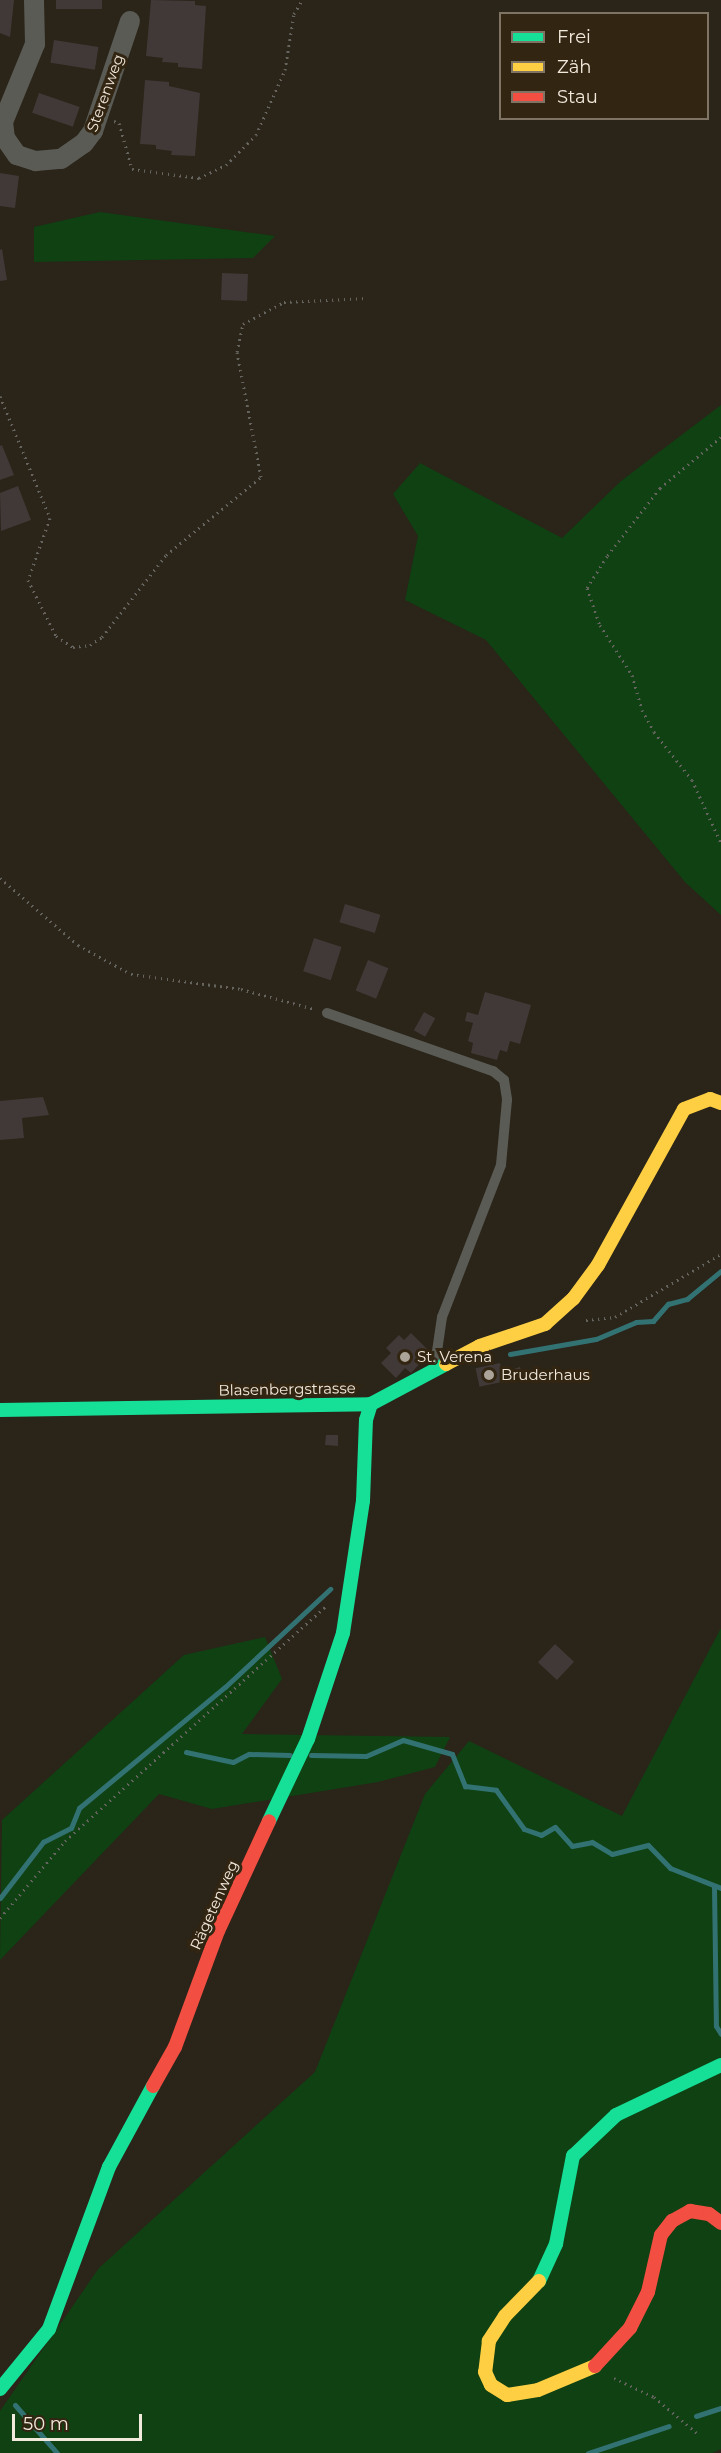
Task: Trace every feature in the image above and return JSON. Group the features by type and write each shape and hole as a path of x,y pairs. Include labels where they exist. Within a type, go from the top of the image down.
{"street":[{"name":"Sterenweg","path":"34,0 35,44 1,123 4,138 17,154 36,161 61,159 84,143 100,116 130,21"},
{"name":"Blasenbergstrasse","path":"0,1410 371,1404 408,1387 434,1368 480,1346 545,1324 573,1299 598,1265 684,1109 710,1099 721,1103"},
{"name":"Rägetenweg","path":"1,2385 49,2329 109,2167 175,2047 218,1931 308,1739 343,1633 353,1582 363,1502 366,1420 371,1404"},
{"path":"721,2065 616,2115 573,2156 556,2244 538,2283 505,2316 489,2342 485,2372 491,2385 507,2395 538,2390 593,2368 630,2328 648,2292 661,2235 672,2221 690,2211 709,2214 721,2223"}],"lane":[{"path":"327,1013 492,1071 504,1080 507,1100 501,1165 442,1317 434,1368"}],"path":[{"path":"100,116 119,123 124,152 132,169 199,178 226,165 256,135 285,70 294,14 302,0"},
{"path":"0,396 50,518 28,580 56,636 73,647 90,645 102,637 166,555 261,477 237,352 243,324 284,302 367,298"},
{"path":"721,436 660,488 607,556 587,588 600,625 632,675 642,710 654,732 692,780 721,843"},
{"path":"0,878 78,945 130,974 241,989 327,1013"},
{"path":"580,1320 615,1317 721,1254"},
{"path":"0,1918 65,1841 353,1582"},
{"path":"593,2368 654,2397 698,2434"}],"green space":[{"path":"100,212 275,236 253,258 34,262 34,227"},
{"path":"721,405 721,915 685,882 486,640 405,600 418,536 393,494 420,463 562,538 621,481"},
{"path":"721,1628 721,2449 712,2453 0,2453 0,2411 99,2268 315,2072 425,1794 469,1741 622,1816"},
{"path":"265,1637 282,1679 242,1734 450,1737 435,1767 378,1782 212,1809 159,1794 0,1960 2,1820 184,1655"}],"building":[{"path":"0,0 14,0 10,37 0,33"},
{"path":"56,0 102,0 102,9 56,9"},
{"path":"151,0 195,1 195,5 206,6 202,69 178,67 178,63 162,62 163,58 146,56"},
{"path":"54,40 98,47 95,70 50,63"},
{"path":"145,80 169,82 169,86 200,93 195,156 171,155 172,151 156,149 156,145 140,144"},
{"path":"39,93 80,107 73,127 32,113"},
{"path":"0,173 19,176 15,208 0,206"},
{"path":"2,249 7,280 0,281 0,250"},
{"path":"222,273 248,274 247,301 221,300"},
{"path":"2,445 14,475 0,480 0,446"},
{"path":"18,486 31,520 1,531 0,493"},
{"path":"345,904 380,915 375,933 339,922"},
{"path":"314,938 342,947 331,980 303,971"},
{"path":"368,960 388,968 376,999 356,991"},
{"path":"485,992 531,1005 520,1044 510,1041 507,1052 500,1050 497,1060 471,1053 473,1043 468,1041 473,1023 465,1021 467,1012 478,1015"},
{"path":"424,1012 435,1018 425,1037 414,1030"},
{"path":"43,1097 49,1115 22,1118 24,1138 0,1140 0,1101"},
{"name":"St. Verena","path":"411,1333 427,1349 421,1355 425,1358 411,1373 405,1368 396,1378 381,1363 391,1353 386,1348 399,1335 404,1340"},
{"name":"Bruderhaus","path":"500,1363 504,1382 479,1387 476,1368"},
{"path":"520,1367 522,1373 512,1376 510,1370"},
{"path":"326,1435 338,1435 338,1446 325,1445"},
{"path":"555,1644 574,1662 557,1680 538,1662"}],"waterway":[{"path":"510,1354 596,1339 636,1322 653,1321 668,1304 687,1299 721,1271"},
{"path":"0,1898 43,1842 71,1828 79,1808 225,1687 330,1589"},
{"path":"311,1755 366,1756 403,1740 452,1754 465,1786 496,1790 524,1829 541,1835 555,1827 572,1846 592,1842 612,1854 648,1845 670,1868 721,1888"},
{"path":"186,1752 233,1762 249,1754 290,1755"},
{"path":"714,1887 716,2026 721,2034"},
{"path":"15,2405 57,2453"},
{"path":"696,2416 721,2408"},
{"path":"588,2453 669,2426"}],"traffic: fast":[{"path":"0,1410 371,1404 446,1364"},
{"path":"269,1821 308,1739 343,1633 363,1501 366,1420 371,1404"},
{"path":"539,2281 556,2244 573,2156 616,2115 721,2065"},
{"path":"0,2389 49,2329 109,2167 153,2086"}],"traffic: slow":[{"path":"446,1364 480,1346 545,1324 573,1299 598,1265 684,1109 710,1099 721,1103"},
{"path":"539,2281 505,2316 489,2341 485,2372 491,2385 507,2395 538,2390 595,2366"}],"traffic: jam":[{"path":"153,2086 175,2047 218,1931 269,1821"},
{"path":"595,2366 630,2328 648,2292 661,2235 672,2221 690,2211 709,2214 721,2223"}],"place":[{"name":"St. Verena","path":"405,1357"},
{"name":"Bruderhaus","path":"489,1375"}]}
